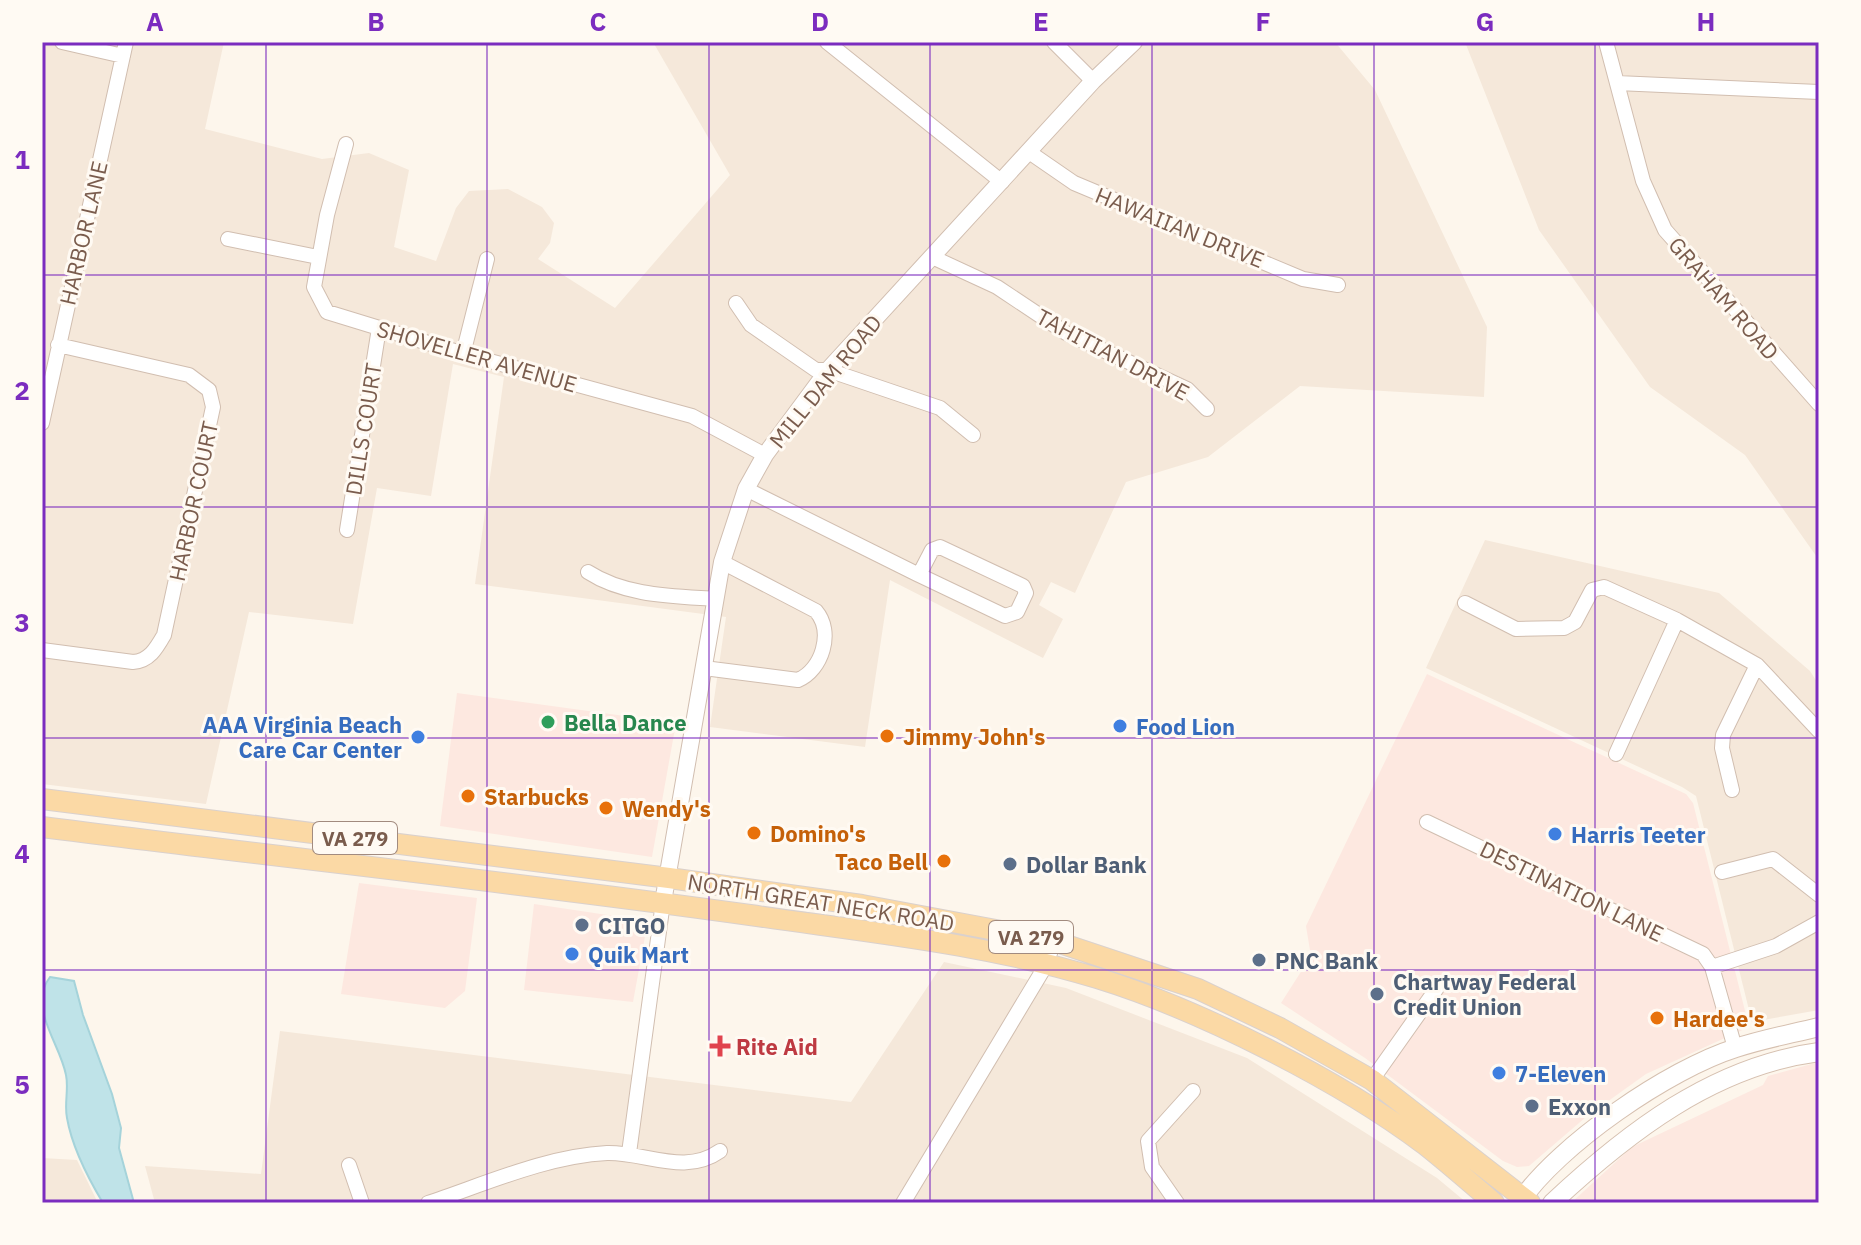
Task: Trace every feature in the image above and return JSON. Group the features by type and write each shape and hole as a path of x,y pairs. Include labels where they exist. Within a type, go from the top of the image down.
{"main road":[{"name":"NORTH GREAT NECK ROAD","path":"42,799 862,905 1054,941 1198,989 1280,1028 1372,1080 1524,1201"},
{"name":"NORTH GREAT NECK ROAD","path":"42,827 663,902 940,941 1098,978 1192,1015 1360,1102 1423,1143 1494,1203"},
{"path":"1524,1201 1599,1124 1672,1078 1735,1048 1819,1027"},
{"path":"1552,1203 1605,1154 1659,1114 1742,1073 1819,1052"}],"street":[{"path":"62,42 124,49"},
{"path":"827,42 1002,182"},
{"path":"1054,42 1093,81"},
{"name":"MILL DAM ROAD","path":"663,902 722,562 746,489 765,455 828,370 1093,81 1134,42"},
{"name":"GRAHAM ROAD","path":"1606,42 1643,181 1665,230 1819,404"},
{"name":"HARBOR LANE","path":"42,423 124,49"},
{"path":"1617,83 1819,92"},
{"name":"SHOVELLER AVENUE","path":"346,144 318,257 314,287 327,312 463,354 692,416 765,455"},
{"name":"HAWAIIAN DRIVE","path":"1029,152 1074,183 1303,279 1338,285"},
{"path":"228,239 318,257"},
{"name":"TAHITIAN DRIVE","path":"932,257 997,287 1066,333 1187,389 1207,409"},
{"path":"463,354 487,259"},
{"path":"736,303 751,325 816,370 828,370 940,408 973,435"},
{"name":"DILLS COURT","path":"347,530 379,328"},
{"name":"HARBOR COURT","path":"42,650 133,662 141,661 156,650 164,635 213,407 209,390 189,375 58,345"},
{"path":"746,489 919,575 1005,616 1017,612 1026,593 1023,586 940,547 932,550 919,575"},
{"path":"704,668 798,680 810,675 818,666 825,630 816,611 722,562"},
{"path":"588,572 614,586 635,591 716,599"},
{"path":"1465,603 1516,629 1564,628 1575,622 1592,590 1604,587 1677,620 1757,665 1819,731"},
{"path":"1616,754 1677,620"},
{"path":"1732,790 1722,748 1723,735 1757,665"},
{"name":"DESTINATION LANE","path":"1427,822 1703,954 1712,967"},
{"path":"1722,872 1773,859 1819,895"},
{"path":"629,1153 663,902"},
{"path":"1735,1048 1712,967 1819,922"},
{"path":"903,1203 1046,965 1054,941"},
{"path":"1372,1080 1437,988"},
{"path":"1177,1203 1152,1167 1148,1141 1193,1091"},
{"path":"428,1203 562,1161 629,1153 691,1164 720,1151"},
{"path":"349,1165 362,1203"}],"shaded area":[{"path":"42,42 224,42 205,129 322,159 369,153 409,170 394,247 436,261 456,208 469,191 508,189 542,207 554,223 550,243 538,259 615,308 730,175 653,42 1335,42 1375,90 1487,327 1484,397 1300,386 1208,457 1126,482 1075,593 1051,582 1039,605 1063,619 1043,658 890,580 865,747 710,727 726,617 475,584 504,377 453,364 431,496 377,488 353,624 249,612 206,804 42,784"},
{"path":"1465,42 1819,42 1819,560 1745,455 1650,387 1539,230"},
{"path":"1485,540 1719,593 1810,671 1819,685 1819,1010 1752,1022 1696,796 1426,668"},
{"path":"1427,674 1686,794 1693,803 1749,1027 1646,1074 1586,1117 1529,1166 1517,1167 1503,1161 1365,1058 1281,1003 1311,956 1306,926"},
{"path":"457,693 676,723 652,857 440,826"},
{"path":"359,883 477,898 465,991 445,1008 341,994"},
{"path":"534,904 641,920 646,931 633,1002 524,990"},
{"path":"944,962 1066,988 1247,1058 1437,1178 1467,1203 155,1203 145,1166 261,1174 280,1031 851,1102"},
{"path":"1819,1062 1819,1203 1571,1203 1632,1147 1763,1085 1768,1076"},
{"path":"42,1158 77,1160 98,1203 42,1203"}],"water":[{"path":"50,977 74,981 112,1094 121,1128 119,1148 134,1203 103,1203 77,1151 66,1113 66,1075 43,1013 44,989"}],"place":[{"name":"Bella Dance","path":"548,722"},
{"name":"Food Lion","path":"1120,726"},
{"name":"Jimmy John's","path":"887,736"},
{"name":"AAA Virginia Beach Care Car Center","path":"418,737"},
{"name":"Starbucks","path":"468,796"},
{"name":"Wendy's","path":"606,808"},
{"name":"Domino's","path":"754,833"},
{"name":"Harris Teeter","path":"1555,834"},
{"name":"Taco Bell","path":"944,861"},
{"name":"Dollar Bank","path":"1010,864"},
{"name":"CITGO","path":"582,925"},
{"name":"Quik Mart","path":"572,954"},
{"name":"PNC Bank","path":"1259,960"},
{"name":"Chartway Federal Credit Union","path":"1377,994"},
{"name":"Hardee's","path":"1657,1018"},
{"name":"Rite Aid","path":"720,1046"},
{"name":"7-Eleven","path":"1499,1073"},
{"name":"Exxon","path":"1532,1106"}]}
